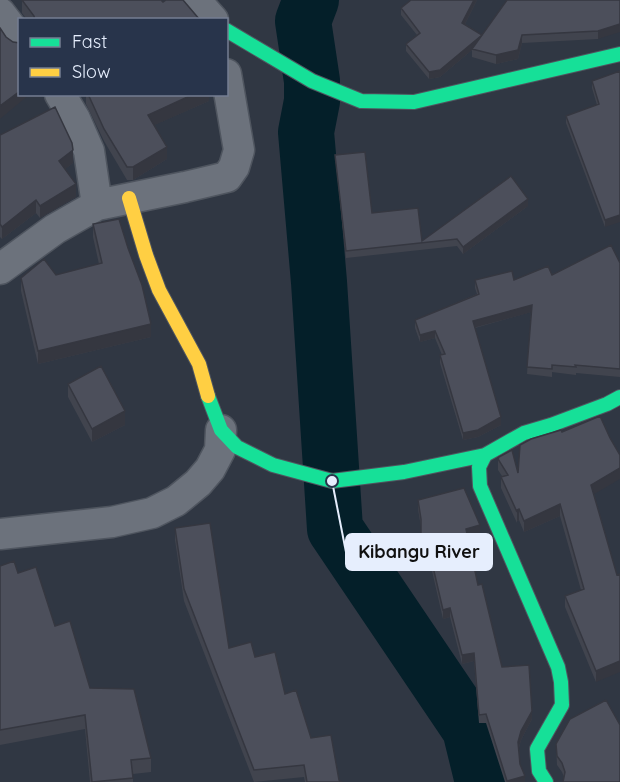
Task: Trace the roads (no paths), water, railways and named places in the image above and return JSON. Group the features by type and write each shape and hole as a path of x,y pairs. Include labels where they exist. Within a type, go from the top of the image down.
{"street":[{"path":"195,0 211,18"},
{"path":"0,13 18,36"},
{"path":"228,31 312,81 361,101 414,102 620,54"},
{"path":"0,269 55,229 97,205 227,177 234,167 239,150 228,86"},
{"path":"61,96 75,119 89,151 97,205"},
{"path":"129,198 159,290 199,364 221,430 237,447 273,465 332,481 404,472 485,455 524,433 551,425 620,397"},
{"path":"0,534 112,522 152,513 176,501 198,483 210,469 220,450 221,430"},
{"path":"485,455 479,467 480,486 558,667 561,682 562,705 537,749 538,771 546,782"}],"waterway":[{"path":"311,0 303,21 312,81 312,101 306,132 319,282 335,529 470,729 483,782"}],"place":[{"name":"Kibangu River","path":"332,481"}]}
